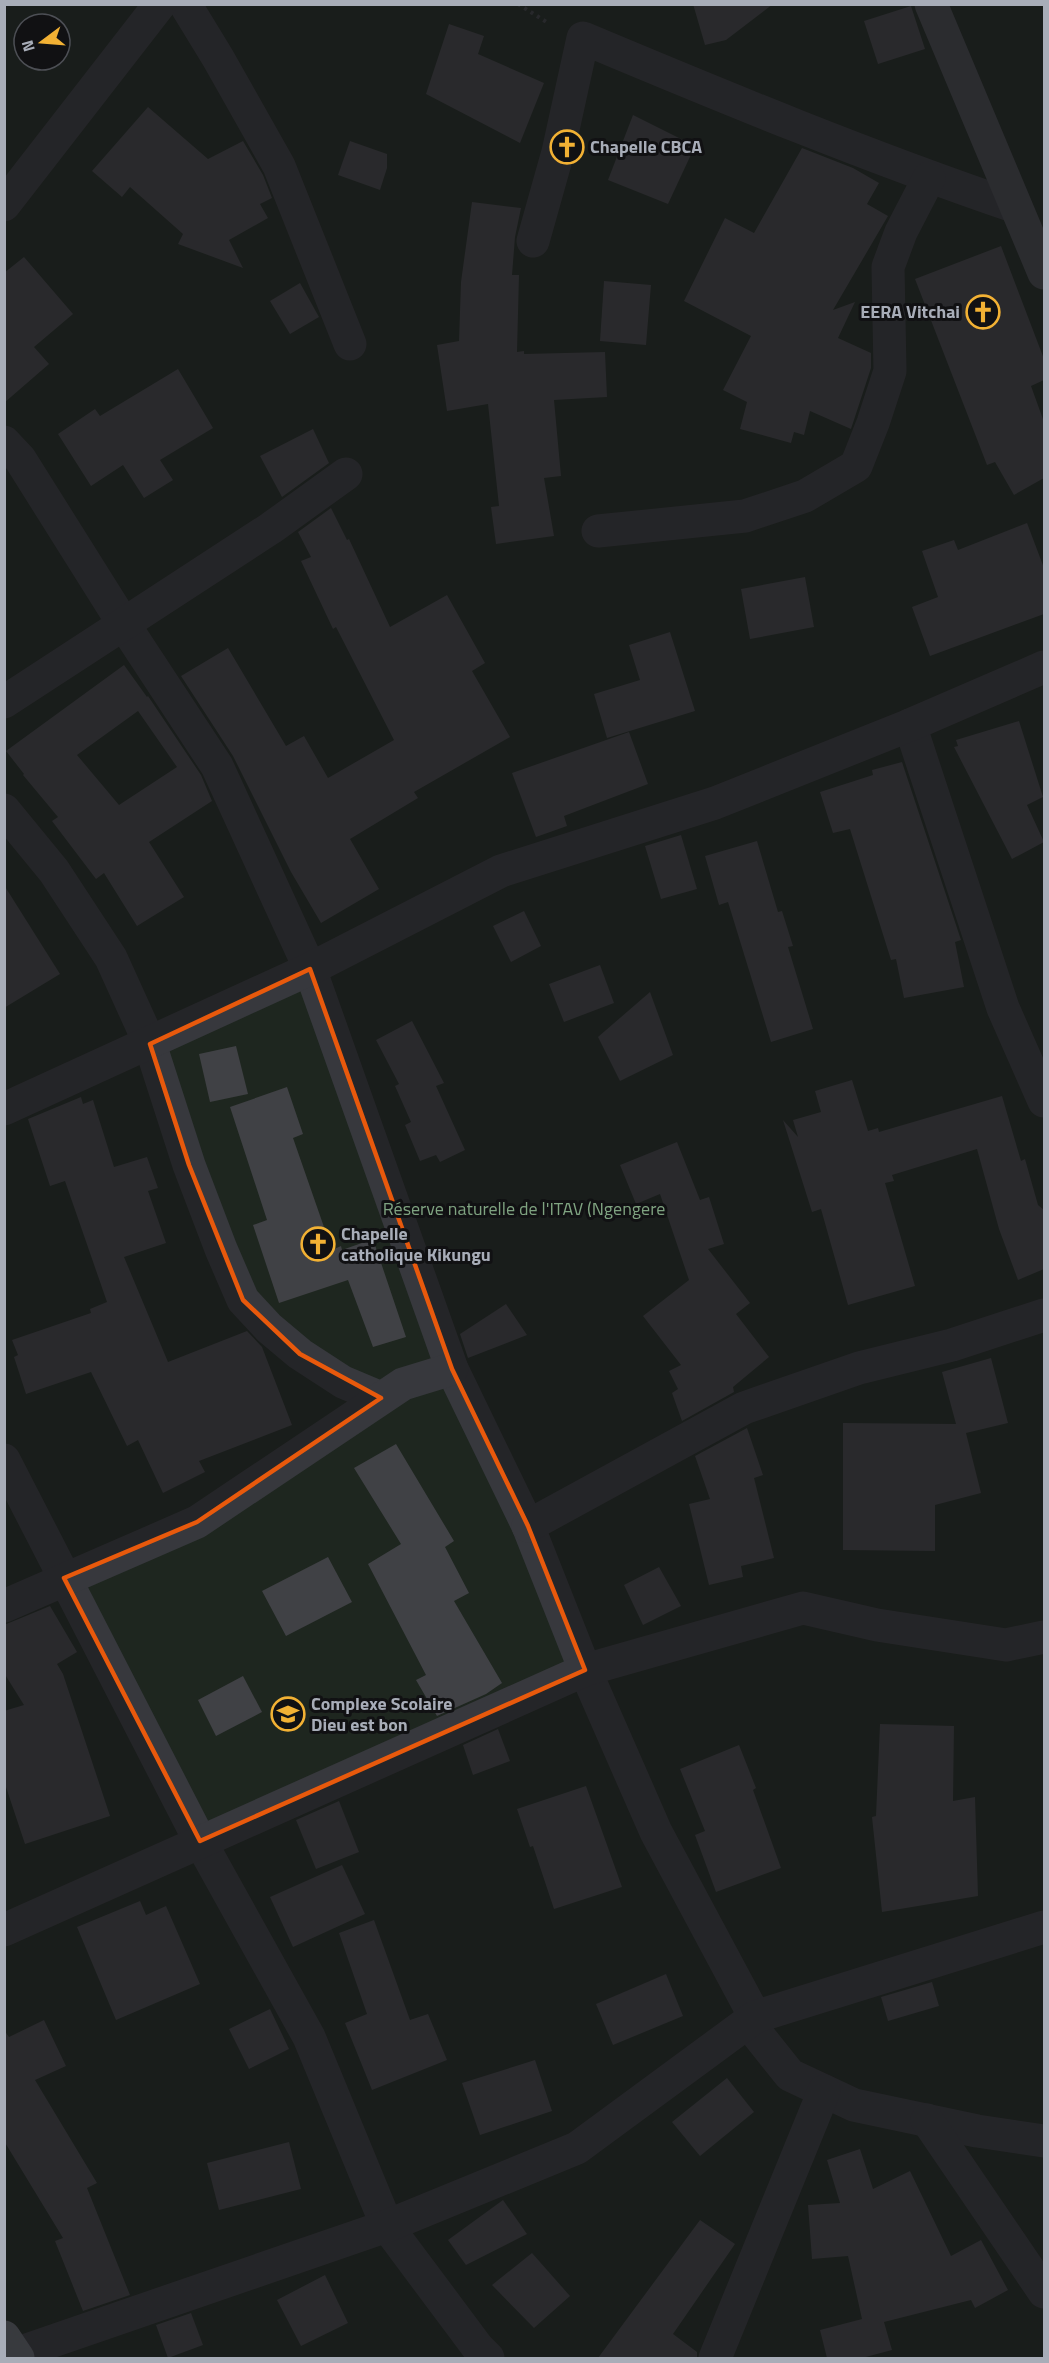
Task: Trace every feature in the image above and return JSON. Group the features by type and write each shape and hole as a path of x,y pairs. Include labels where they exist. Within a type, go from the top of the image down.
{"street":[{"path":"4,206 160,4"},
{"path":"185,4 279,166 350,344"},
{"path":"931,4 1044,273"},
{"path":"533,241 558,152 583,38 782,121 929,178 1016,207"},
{"path":"598,531 745,516 805,496 856,466 890,371 888,267 901,232 929,178"},
{"path":"4,442 20,459 123,623 217,766 310,969 452,1368 528,1526 585,1670 656,1832 755,2017 758,2035 790,2075 854,2105 977,2131 1044,2141"},
{"path":"4,702 271,528 346,474"},
{"path":"4,1109 310,969 501,871 715,803 910,725 1044,667"},
{"path":"910,725 1004,1008 1044,1101"},
{"path":"4,810 54,871 111,958 150,1044 189,1165 243,1300 269,1328 300,1354 343,1382 381,1398"},
{"path":"528,1526 744,1408 859,1368 952,1345 1044,1315"},
{"path":"4,1606 197,1522 403,1384 452,1368"},
{"path":"4,1460 200,1841 309,2037 387,2226 478,2348 488,2358"},
{"path":"4,1930 585,1670 803,1608 877,1625 1006,1645 1044,1636"},
{"path":"12,2350 387,2226 577,2148 755,2017 1044,1927"},
{"path":"715,2358 824,2091"},
{"path":"927,2120 1044,2292"}],"highlighted area":[{"path":"310,969 452,1369 528,1526 585,1670 200,1841 64,1578 197,1522 381,1398 300,1354 243,1300 189,1165 150,1044"}],"green space":[{"name":"Réserve naturelle de l'ITAV (Ngengere","path":"5,5 1044,5 1044,2358 5,2358"}],"building":[{"path":"693,4 773,4 726,40 705,45"},
{"path":"911,6 925,49 878,64 864,21"},
{"path":"449,24 484,36 478,54 544,83 520,143 426,94"},
{"path":"148,107 208,159 243,141 263,175 272,198 260,204 268,218 229,240 243,268 178,244 183,234 130,187 122,197 92,171"},
{"path":"633,115 695,146 668,204 608,180"},
{"path":"350,141 387,154 387,168 380,190 338,175"},
{"path":"802,148 853,168 879,183 867,204 888,216 833,310 855,302 838,338 871,353 871,368 851,429 810,411 804,435 794,432 791,443 740,429 747,402 723,390 751,336 684,301 725,218 754,233"},
{"path":"472,202 521,208 515,237 512,275 519,275 517,352 524,351 524,354 605,352 607,397 554,400 561,476 544,478 554,536 496,544 491,507 499,506 488,404 447,411 437,345 459,341 461,282"},
{"path":"1001,246 1044,359 1044,380 1031,386 1044,422 1044,478 1014,495 995,462 987,465 915,279"},
{"path":"24,257 73,314 34,347 49,364 4,403 4,273"},
{"path":"604,281 651,285 646,345 600,341"},
{"path":"300,283 319,317 290,334 270,301"},
{"path":"178,369 213,428 160,460 173,480 144,498 123,465 91,486 58,434 95,409 100,416"},
{"path":"313,429 329,463 282,497 260,456"},
{"path":"331,508 347,540 349,539 390,627 447,595 485,663 472,671 510,737 414,792 418,798 350,839 379,889 321,923 291,872 233,756 181,676 228,648 286,746 304,736 328,778 394,740 336,627 333,629 301,561 311,557 298,532"},
{"path":"1027,523 1044,568 1044,614 930,656 912,607 938,597 922,551 954,540 958,550"},
{"path":"805,577 814,627 750,639 741,589"},
{"path":"670,632 695,711 607,738 594,694 640,680 629,645"},
{"path":"124,665 148,696 201,775 212,801 149,842 184,897 137,926 104,873 96,879 52,821 58,817 6,751","holes":["138,711 177,767 119,805 77,755"]},
{"path":"1019,721 1043,797 1027,805 1044,842 1012,859 954,747 958,746 956,740"},
{"path":"629,732 648,784 564,816 567,826 536,837 512,773"},
{"path":"902,762 961,940 955,942 964,987 904,998 896,959 891,960 850,829 833,833 820,792 873,775 872,770"},
{"path":"681,835 697,889 661,899 645,846"},
{"path":"757,841 778,912 782,911 793,946 788,947 813,1029 771,1042 728,902 719,905 705,856"},
{"path":"4,885 60,974 4,1008"},
{"path":"524,911 541,946 511,962 493,926"},
{"path":"600,965 614,1003 564,1022 549,984"},
{"path":"650,992 673,1055 620,1081 598,1037"},
{"path":"412,1021 444,1083 436,1086 465,1150 440,1162 436,1155 420,1161 405,1125 411,1122 395,1086 399,1084 376,1040"},
{"path":"236,1046 248,1094 210,1102 199,1054"},
{"path":"852,1080 868,1131 878,1128 879,1132 1002,1096 1021,1161 1025,1159 1038,1205 1044,1210 1044,1269 1018,1280 999,1229 977,1149 892,1175 894,1181 885,1183 915,1286 848,1305 821,1209 812,1212 783,1120 798,1137 793,1120 821,1112 815,1091"},
{"path":"287,1087 303,1134 293,1138 332,1250 341,1246 342,1250 373,1239 406,1337 373,1347 348,1280 279,1303 253,1225 267,1220 230,1107"},
{"path":"81,1097 83,1104 93,1100 114,1167 147,1157 158,1188 148,1191 166,1243 124,1257 168,1362 247,1331 262,1347 292,1425 199,1461 205,1472 163,1493 138,1440 127,1446 91,1372 26,1394 14,1357 18,1355 12,1340 91,1313 90,1309 107,1302 65,1181 50,1186 28,1119"},
{"path":"677,1142 700,1200 709,1197 724,1244 708,1249 750,1303 736,1314 769,1357 733,1387 734,1392 682,1421 672,1393 678,1389 669,1371 681,1365 643,1316 689,1280 660,1194 636,1204 620,1165"},
{"path":"506,1304 527,1335 468,1358 460,1334"},
{"path":"991,1358 1008,1423 966,1433 981,1493 935,1505 935,1551 843,1550 843,1423 956,1424 942,1372"},
{"path":"747,1428 763,1475 754,1478 774,1558 741,1566 743,1577 709,1585 689,1504 710,1499 695,1456"},
{"path":"396,1444 454,1541 445,1547 469,1593 454,1601 502,1683 486,1694 437,1716 416,1680 426,1675 368,1564 401,1544 354,1468"},
{"path":"328,1557 352,1602 286,1636 262,1591"},
{"path":"659,1567 681,1606 643,1625 624,1585"},
{"path":"50,1606 77,1652 57,1664 63,1674 110,1816 25,1844 4,1781 4,1711 24,1705 4,1673 4,1625"},
{"path":"243,1676 262,1712 216,1736 198,1700"},
{"path":"880,1724 954,1726 953,1801 975,1797 978,1896 882,1912 872,1817 876,1816"},
{"path":"498,1729 510,1761 473,1775 463,1745"},
{"path":"739,1745 756,1788 753,1790 781,1868 716,1892 695,1835 705,1831 680,1769"},
{"path":"586,1786 622,1887 554,1909 533,1846 530,1847 517,1809"},
{"path":"339,1801 359,1852 316,1869 296,1820"},
{"path":"342,1865 365,1914 293,1947 270,1897"},
{"path":"140,1901 146,1915 166,1906 200,1984 116,2020 77,1927"},
{"path":"374,1920 410,2020 428,2014 447,2060 372,2090 345,2023 367,2014 339,1933"},
{"path":"666,1974 683,2016 613,2045 596,2004"},
{"path":"932,1982 939,2006 888,2021 881,1997"},
{"path":"270,2009 289,2049 249,2069 229,2029"},
{"path":"44,2020 66,2066 35,2080 97,2183 87,2188 130,2295 83,2311 55,2241 63,2238 4,2141 4,2030 9,2037"},
{"path":"535,2060 552,2111 480,2135 462,2083"},
{"path":"727,2078 754,2112 700,2156 672,2122"},
{"path":"289,2142 301,2189 219,2210 207,2163"},
{"path":"860,2149 873,2189 910,2171 951,2256 981,2240 1008,2290 975,2308 971,2300 884,2322 892,2350 862,2358 827,2358 820,2330 862,2319 848,2256 812,2259 808,2205 840,2203 827,2160"},
{"path":"503,2200 527,2234 466,2265 448,2240"},
{"path":"700,2220 735,2244 673,2334 697,2352 697,2358 598,2358"},
{"path":"532,2253 570,2296 534,2328 492,2285"},
{"path":"325,2275 348,2323 301,2346 277,2300"},
{"path":"191,2313 203,2345 168,2358 156,2325"}],"place":[{"name":"Chapelle CBCA","path":"567,147"},
{"name":"EERA Vitchai","path":"983,312"},
{"name":"Chapelle catholique Kikungu","path":"318,1244"},
{"name":"Complexe Scolaire Dieu est bon","path":"288,1714"}]}
